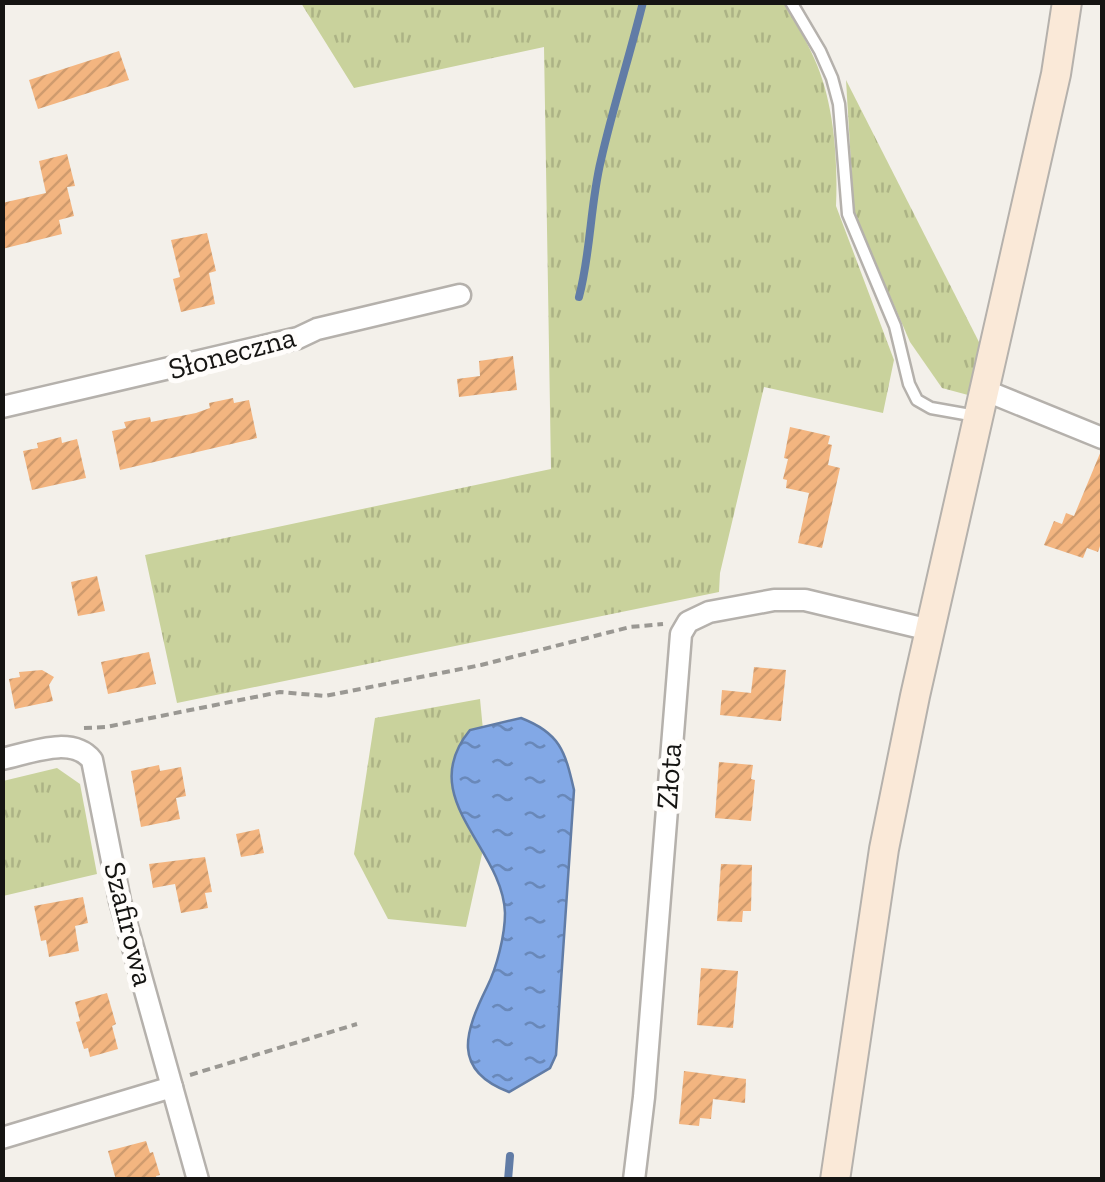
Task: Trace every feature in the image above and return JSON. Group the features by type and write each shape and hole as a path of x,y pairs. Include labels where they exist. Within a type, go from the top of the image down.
{"street":[{"path":"835,1180 884,850 1056,74 1067,2"},
{"name":"Słoneczna","path":"2,407 112,384 298,338 317,329 460,296"},
{"path":"981,403 1102,438"},
{"path":"688,622 709,612 774,600 805,600 930,630"},
{"name":"Złota","path":"634,1180 679,646 688,622"},
{"name":"Szafirowa","path":"2,759 70,746 83,750 92,760 120,901 178,1082 198,1180"},
{"path":"2,1138 178,1082"}],"lane":[{"path":"791,2 832,78 839,104 848,214 895,326 909,384 917,400 931,408 981,403"}],"path":[{"path":"69,732 280,692 325,696 481,665 630,627 688,622"},
{"path":"102,740 106,727"},
{"path":"178,1082 357,1024"}],"green space":[{"path":"301,3 784,3 821,75 833,130 836,206 894,360 883,413 764,387 720,573 719,592 177,703 145,555 551,469 544,47 354,88"},
{"path":"846,80 981,346 968,395 942,388 910,342 854,213"},
{"path":"480,699 491,813 466,927 388,919 354,854 375,718"},
{"path":"57,768 80,784 97,874 3,896 3,781"}],"water":[{"path":"521,718 544,730 559,745 574,790 556,1055 550,1068 509,1092 478,1073 468,1048 473,1019 497,961 505,913 501,889 456,800 452,778 455,755 470,730"}],"building":[{"path":"119,51 129,80 38,109 29,80"},
{"path":"67,154 75,186 67,187 74,216 59,220 62,234 2,249 2,203 46,193 39,161"},
{"path":"207,233 216,271 209,273 215,304 181,312 173,279 180,277 171,240"},
{"path":"513,356 517,390 459,397 457,379 480,376 479,361"},
{"path":"233,398 234,403 249,400 257,438 120,470 112,431 126,428 124,422 150,417 151,422 196,413 210,408 209,403"},
{"path":"790,427 830,436 828,465 840,468 822,548 798,543 809,493 786,488 787,480 783,479"},
{"path":"61,437 62,443 77,439 86,478 32,490 23,451"},
{"path":"1101,451 1102,540 1098,552 1087,548 1083,558 1044,545 1054,521 1062,524 1066,513 1074,516"},
{"path":"97,576 105,611 78,616 71,582"},
{"path":"149,652 156,684 108,694 101,662"},
{"path":"754,667 786,670 781,721 720,715 722,690 751,693"},
{"path":"42,670 54,677 49,685 53,701 15,709 9,679 20,677 19,672"},
{"path":"719,762 753,765 751,821 715,818"},
{"path":"159,765 160,771 181,767 186,796 176,798 180,819 141,827 131,771"},
{"path":"259,829 264,853 241,857 236,834"},
{"path":"205,857 212,892 205,893 208,908 181,913 175,884 153,888 149,864"},
{"path":"721,864 752,865 751,911 743,911 742,922 717,921"},
{"path":"83,897 88,923 75,926 79,951 49,957 46,940 41,941 34,906"},
{"path":"701,968 738,971 733,1028 697,1025"},
{"path":"107,993 118,1049 90,1057 76,1022 80,1021 75,1002"},
{"path":"684,1071 746,1079 745,1103 713,1099 711,1119 700,1118 699,1126 679,1124"},
{"path":"146,1141 160,1175 157,1180 116,1180 108,1151"}],"waterway":[{"path":"579,297 601,160 643,2"},
{"path":"508,1180 510,1156"}]}
